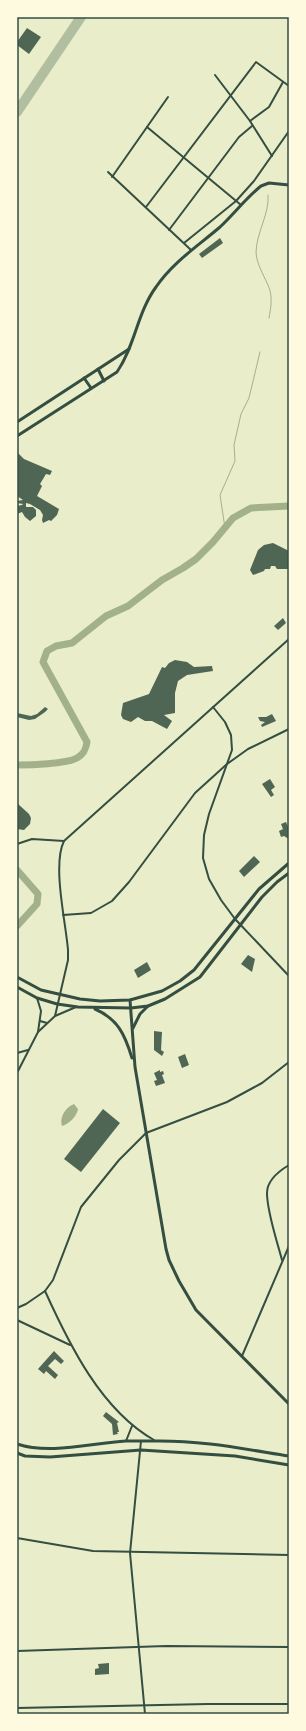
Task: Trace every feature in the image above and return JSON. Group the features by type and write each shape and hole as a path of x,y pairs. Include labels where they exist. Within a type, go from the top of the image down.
{"main road":[{"path":"17,436 117,372 126,359 144,308 156,286 183,256 220,227 261,186 269,183 289,185"},
{"path":"17,422 129,349"},
{"path":"98,369 104,381"},
{"path":"84,378 91,388"},
{"path":"17,977 41,990 60,995 100,1001 130,1000 162,991 180,981 194,970 259,890 289,863"},
{"path":"17,987 37,998 57,1004 93,1008 131,1008 148,1006 165,999 200,977 262,897 277,882 289,873"},
{"path":"162,991 165,999"},
{"path":"130,1000 135,1067 169,1260 187,1296 196,1310 289,1404"},
{"path":"133,1030 140,1014 148,1006"},
{"path":"93,1008 105,1014 122,1031 127,1041 135,1067"},
{"path":"17,1444 29,1447 49,1448 126,1441 155,1441 212,1444 289,1456"},
{"path":"126,1441 126,1451"},
{"path":"155,1441 155,1450"},
{"path":"49,1448 50,1457"},
{"path":"17,1453 25,1456 50,1457 155,1450 235,1456 289,1465"}],"street":[{"path":"146,207 256,62 289,86"},
{"path":"215,75 250,121 272,156"},
{"path":"250,121 269,107 283,82"},
{"path":"112,177 168,97"},
{"path":"169,230 239,137 252,126"},
{"path":"146,127 241,205"},
{"path":"184,243 236,201 254,182 289,131"},
{"path":"108,172 191,250"},
{"path":"55,1016 68,960 60,879 60,849 64,841 289,639"},
{"path":"213,707 225,722 231,735 232,750 209,814 204,835 203,858 214,890 235,919 289,976"},
{"path":"63,915 91,913 112,901 129,882 195,793 227,764 248,749 289,729"},
{"path":"17,844 32,839 64,841"},
{"path":"37,998 41,1011 38,1032"},
{"path":"17,1073 38,1032 55,1016 78,1006"},
{"path":"40,1021 47,1023"},
{"path":"17,1053 28,1050"},
{"path":"17,1308 26,1304 45,1291 53,1280 81,1207 120,1158 146,1133 227,1102 262,1083 289,1062"},
{"path":"282,1261 271,1217 267,1192 271,1180 276,1174 289,1165"},
{"path":"242,1356 289,1246"},
{"path":"45,1291 71,1346 112,1404 132,1426 155,1441"},
{"path":"17,1320 71,1346"},
{"path":"126,1441 132,1426"},
{"path":"142,1441 130,1553 140,1646 145,1714"},
{"path":"17,1538 94,1551 130,1553 289,1555"},
{"path":"17,1651 140,1646 289,1647"},
{"path":"17,1708 289,1704"}],"shaded area":[{"path":"74,1104 78,1109 76,1114 70,1122 62,1126 62,1116 68,1107"}],"building":[{"path":"27,28 41,37 29,54 17,45 17,42"},
{"path":"220,238 223,243 202,258 199,254"},
{"path":"17,452 24,459 52,471 50,475 46,474 40,484 42,486 37,496 59,509 57,515 51,521 49,520 43,523 43,515 40,510 26,503 26,507 33,507 36,510 36,516 30,521 22,512 17,514 17,506 23,504 17,503 17,501 23,500 17,496"},
{"path":"273,543 289,551 289,569 277,569 275,566 271,566 270,569 265,569 264,571 253,575 250,570 258,550 264,545"},
{"path":"283,618 286,623 278,630 274,626"},
{"path":"175,660 187,662 194,667 212,666 213,671 187,675 178,681 175,693 175,713 164,715 172,721 167,729 152,721 145,721 138,717 131,722 123,719 121,715 123,703 149,694 162,667 165,668 169,663"},
{"path":"45,707 48,709 35,719 29,720 17,717 17,713 31,716 37,714"},
{"path":"272,714 276,721 262,727 261,725 265,722 260,721 258,717 266,717"},
{"path":"270,779 275,787 271,790 274,795 271,797 262,784"},
{"path":"17,803 29,814 31,818 30,824 24,830 17,829"},
{"path":"286,822 289,829 289,837 287,838 284,836 281,837 279,831 283,829 281,824"},
{"path":"254,856 260,862 244,877 239,871"},
{"path":"248,955 255,959 252,972 241,964"},
{"path":"147,962 151,970 138,978 134,970"},
{"path":"154,1031 162,1032 161,1050 164,1052 162,1056 154,1050"},
{"path":"185,1054 189,1065 182,1068 178,1057"},
{"path":"160,1070 160,1072 163,1071 164,1074 162,1075 165,1083 156,1086 154,1081 157,1080 154,1073"},
{"path":"103,1109 120,1123 81,1172 64,1159"},
{"path":"54,1351 64,1361 61,1364 55,1359 48,1366 58,1375 55,1379 46,1371 44,1374 38,1369"},
{"path":"106,1412 119,1422 117,1423 118,1434 113,1435 112,1424 103,1416"},
{"path":"109,1663 109,1674 95,1675 95,1669 99,1668 98,1664"}],"waterway":[{"path":"268,195 267,209 258,238 256,253 259,265 271,293 269,318"},
{"path":"225,528 220,495 235,461 234,445 241,414 249,398 260,352"},
{"path":"17,765 65,762 77,758 86,747 87,742 43,662 47,651 56,646 72,643 106,616 128,606 162,580 196,559 213,542 233,518 251,508 289,506"},
{"path":"17,870 38,894 37,904 17,926"}],"taxiway":[{"path":"17,112 81,17"}]}
